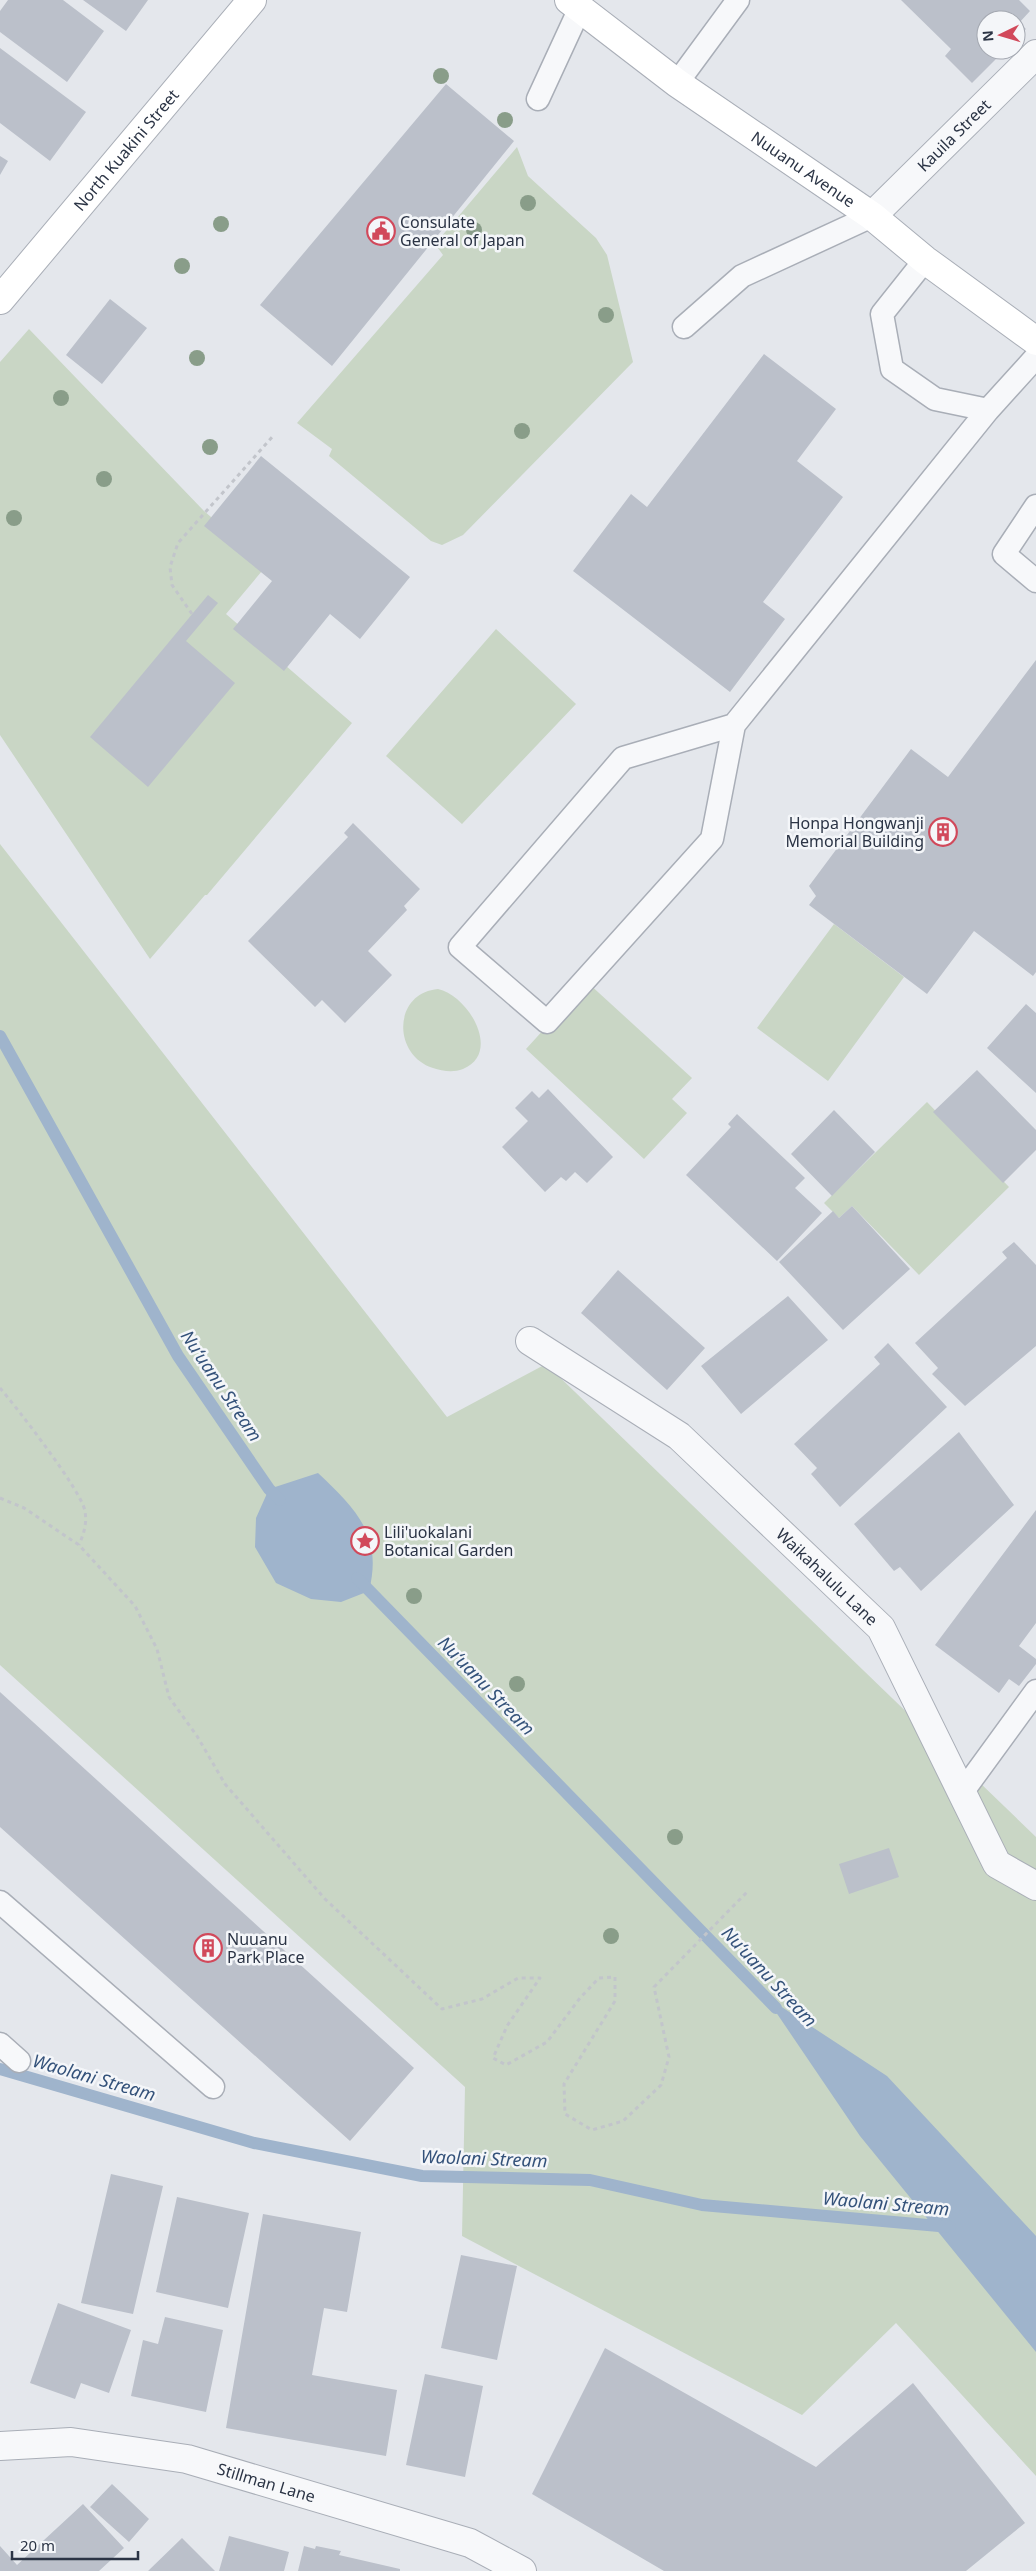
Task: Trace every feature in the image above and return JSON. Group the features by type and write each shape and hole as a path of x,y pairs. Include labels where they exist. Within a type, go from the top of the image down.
{"main road":[{"name":"North Kuakini Street","path":"0,300 252,0"},
{"name":"Nuuanu Avenue","path":"575,4 677,83 872,216 926,260 1036,341"}],"street":[{"name":"Kauila Street","path":"872,216 1036,54"},
{"name":"Waikahalulu Lane","path":"530,1341 679,1436 881,1628 997,1864 1036,1886"},
{"name":"Stillman Lane","path":"0,2446 71,2442 187,2459 470,2544 522,2571"}],"lane":[{"path":"677,83 738,0"},
{"path":"538,99 575,4"},
{"path":"684,327 742,276 872,216"},
{"path":"926,260 882,314 892,369 935,399 988,410"},
{"path":"734,725 623,758 460,947 547,1022 712,839 734,725 988,410 1036,357"},
{"path":"1036,506 1004,554 1036,581"},
{"path":"961,1794 1036,1691"},
{"path":"0,1902 213,2087"},
{"path":"0,2044 19,2061"}],"path":[{"path":"192,614 172,585 170,567 178,543 274,435"},
{"path":"0,1388 69,1481 85,1510 86,1526 79,1545"},
{"path":"0,1498 24,1508 79,1545 135,1606 157,1649 170,1697 198,1736 225,1784 325,1899 442,2009 482,1999 518,1978 540,1978 507,2026 493,2058 506,2065 547,2042 580,1998 599,1978 616,1978 616,2001 564,2084 566,2114 592,2130 623,2121 661,2085 669,2057 654,1987 748,1891"}],"green space":[{"path":"517,147 528,176 596,238 607,255 633,362 463,535 442,545 431,541 329,456 332,449 297,423 443,255 435,244"},
{"path":"29,329 204,511 267,565 226,614 352,723 207,895 150,959 0,735 0,362"},
{"path":"496,629 576,704 462,824 386,756"},
{"name":"Lili'uokalani Botanical Garden","path":"0,844 447,1417 546,1364 1036,1837 1036,2476 896,2323 802,2415 462,2236 465,2087 0,1665"},
{"path":"834,924 904,977 828,1081 757,1028"},
{"path":"587,982 692,1078 672,1099 687,1113 644,1159 526,1049"},
{"path":"438,989 450,994 460,1002 470,1013 477,1026 480,1051 474,1061 463,1069 451,1071 433,1068 420,1061 410,1051 405,1038 403,1025 406,1012 412,1001 423,993"},
{"path":"927,1102 1009,1187 919,1275 852,1206 839,1218 824,1203"}],"water":[{"path":"318,1473 355,1511 369,1539 372,1554 369,1591 341,1602 311,1599 276,1583 255,1547 256,1518 269,1489"},
{"path":"765,1996 887,2076 1036,2236 1036,2352 860,2136"}],"building":[{"path":"8,0 63,0 104,31 67,82 0,32 0,11"},
{"path":"83,0 148,0 126,31"},
{"path":"901,0 1019,0 1030,11 1026,15 1026,10 976,10 976,60 995,60 972,83 945,56 951,49"},
{"path":"0,48 86,112 50,161 0,123"},
{"path":"446,84 514,141 332,366 260,305"},
{"path":"0,156 8,161 0,175"},
{"path":"110,299 147,328 102,384 66,355"},
{"path":"764,354 836,409 797,461 843,497 763,602 785,619 730,692 573,571 631,494 647,507"},
{"path":"261,456 410,577 360,639 330,614 284,671 233,629 272,581 204,526"},
{"path":"208,595 218,603 186,641 235,683 148,787 90,737"},
{"name":"Honpa Hongwanji Memorial Building","path":"1036,660 1036,972 1033,976 974,931 927,994 809,905 816,896 809,886 911,749 948,777"},
{"path":"353,823 420,889 404,906 407,910 368,951 392,975 345,1023 322,1000 315,1007 248,941 348,837 344,833"},
{"path":"1026,1004 1036,1013 1036,1093 987,1048"},
{"path":"977,1070 1036,1130 1036,1150 1003,1183 933,1112"},
{"path":"548,1089 613,1157 587,1183 575,1172 566,1181 561,1177 545,1192 502,1147 528,1121 515,1108 532,1091 539,1098"},
{"path":"834,1110 875,1152 832,1196 791,1154"},
{"path":"737,1114 805,1178 795,1188 822,1213 777,1261 686,1175 731,1127 728,1124"},
{"path":"852,1206 910,1269 843,1330 779,1262 833,1211 839,1218"},
{"path":"1014,1242 1036,1265 1036,1346 965,1406 932,1374 938,1368 915,1343 1007,1258 1002,1252"},
{"path":"618,1270 705,1348 667,1390 581,1313"},
{"path":"788,1296 828,1340 741,1414 701,1366"},
{"path":"888,1343 947,1407 840,1507 811,1474 817,1468 794,1444 880,1364 874,1357"},
{"path":"959,1432 1014,1505 921,1591 900,1567 894,1571 854,1524"},
{"path":"1036,1510 1036,1623 1019,1646 1036,1659 1036,1664 1019,1686 1009,1679 999,1693 935,1645"},
{"name":"Nuuanu Park Place","path":"0,1692 414,2068 350,2141 0,1827"},
{"path":"889,1848 899,1877 849,1894 839,1864"},
{"path":"111,2174 163,2186 133,2314 81,2303"},
{"path":"177,2197 249,2213 228,2308 156,2292"},
{"path":"263,2214 361,2232 347,2312 324,2308 312,2375 397,2390 386,2456 226,2428"},
{"path":"461,2255 517,2266 497,2360 441,2348"},
{"path":"58,2303 131,2330 109,2393 81,2383 75,2399 30,2383"},
{"path":"165,2317 223,2330 206,2412 131,2396 143,2340 158,2344"},
{"path":"605,2348 816,2467 913,2383 1025,2523 966,2571 664,2571 532,2494"},
{"path":"425,2374 483,2386 465,2477 406,2465"},
{"path":"112,2484 149,2519 129,2542 90,2507"},
{"path":"83,2504 124,2548 99,2571 0,2571 0,2546 17,2565"},
{"path":"229,2536 289,2552 284,2571 219,2571"},
{"path":"182,2538 215,2571 148,2571"},
{"path":"304,2546 315,2549 316,2546 341,2551 339,2555 400,2569 400,2571 298,2571"}],"waterway":[{"name":"Nuʻuanu Stream","path":"0,1036 178,1356 269,1489 280,1500"},
{"name":"Nuʻuanu Stream","path":"357,1578 776,2008"},
{"name":"Waolani Stream","path":"0,2069 254,2143 422,2176 590,2180 702,2205 950,2227"}],"place":[{"name":"Consulate General of Japan","path":"381,231"},
{"name":"Honpa Hongwanji Memorial Building","path":"943,832"},
{"name":"Lili'uokalani Botanical Garden","path":"365,1541"},
{"name":"Nuuanu Park Place","path":"208,1948"}]}
